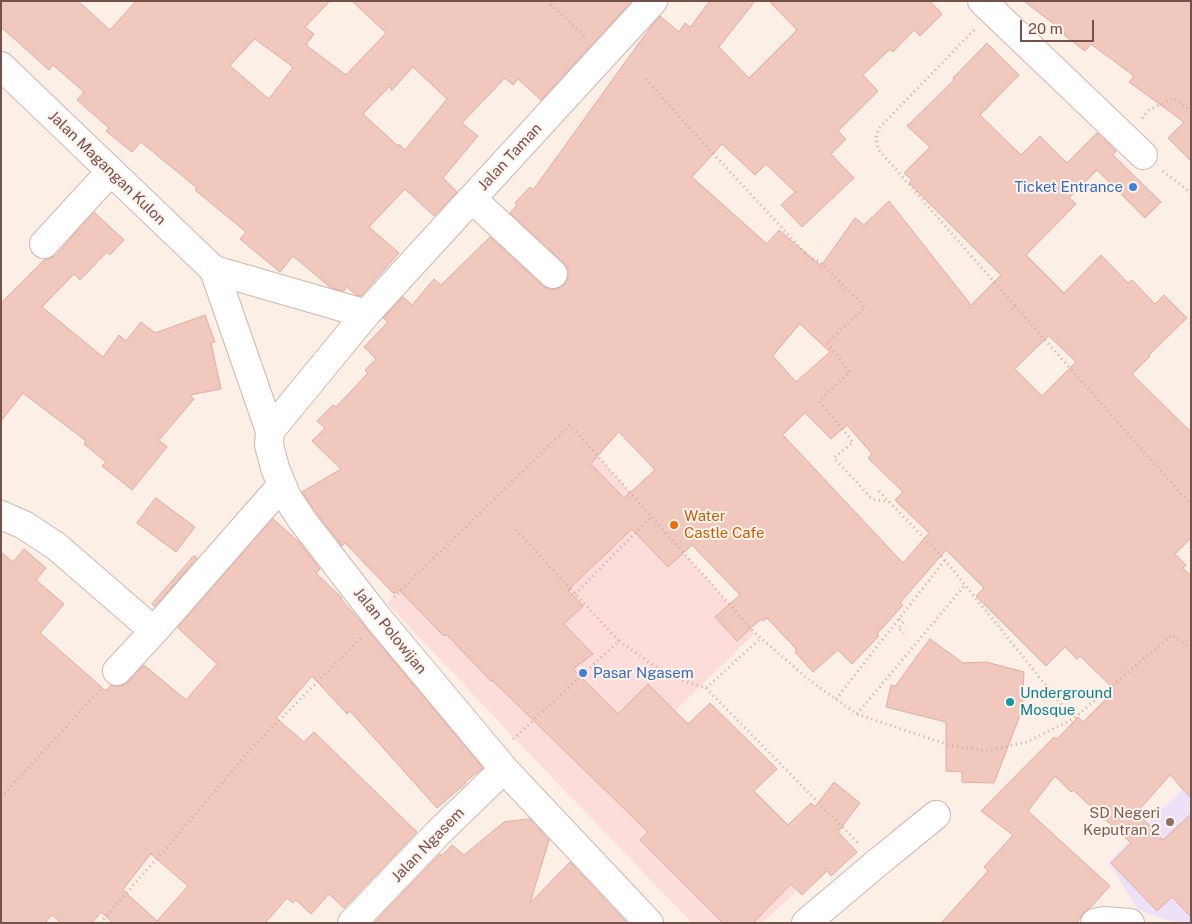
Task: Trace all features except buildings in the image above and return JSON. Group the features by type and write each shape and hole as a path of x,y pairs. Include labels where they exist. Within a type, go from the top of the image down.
{"street":[{"name":"Jalan Taman","path":"366,314 653,1"},
{"path":"992,5 1135,146"},
{"name":"Jalan Magangan Kulon","path":"1,66 214,270 270,430"},
{"path":"44,244 110,171"},
{"path":"470,200 553,274"},
{"name":"Jalan Magangan Kulon","path":"214,270 366,314"},
{"path":"270,430 366,314"},
{"name":"Jalan Polowijan","path":"270,430 269,445 275,468 287,497 302,520 378,618 499,763 649,923"},
{"path":"117,672 282,485"},
{"path":"1,515 24,525 56,546 154,632"},
{"name":"Jalan Ngasem","path":"352,923 436,835 499,763"},
{"path":"806,923 877,862 936,815"},
{"path":"1095,923 1104,921 1130,923"}],"path":[{"path":"547,1 586,37"},
{"path":"992,5 879,128 876,137 878,149 1191,505"},
{"path":"646,79 810,258 819,261 865,307 827,343 850,372 818,401 853,442 834,458 872,499 889,502"},
{"path":"1191,111 1172,98 1149,110 1135,146 1191,193"},
{"path":"1011,310 1015,306"},
{"path":"100,923 250,750 366,633 388,603 570,425 755,633 809,680 857,714 949,745 986,751 1027,742 1073,719 1172,635 1191,648"},
{"path":"879,492 945,560 1073,719"},
{"path":"575,594 652,516"},
{"path":"516,530 619,641 653,666 676,678 706,688 877,862"},
{"path":"836,699 945,560"},
{"path":"857,714 965,585"},
{"path":"899,619 903,622 898,628 904,633"},
{"path":"706,688 762,638"},
{"path":"499,763 619,641"},
{"path":"1,797 117,672"}],"shaded area":[{"name":"Pasar Ngasem","path":"570,425 755,633 672,714 820,868 763,923 692,923 387,603"},
{"name":"SD Negeri Keputran 2","path":"1191,781 1191,923 1176,923 1138,910 1108,862"}],"place":[{"name":"Ticket Entrance","path":"1133,187"},
{"name":"Water Castle Cafe","path":"674,525"},
{"name":"Pasar Ngasem","path":"583,673"},
{"name":"Underground Mosque","path":"1010,702"},
{"name":"SD Negeri Keputran 2","path":"1170,822"}]}
